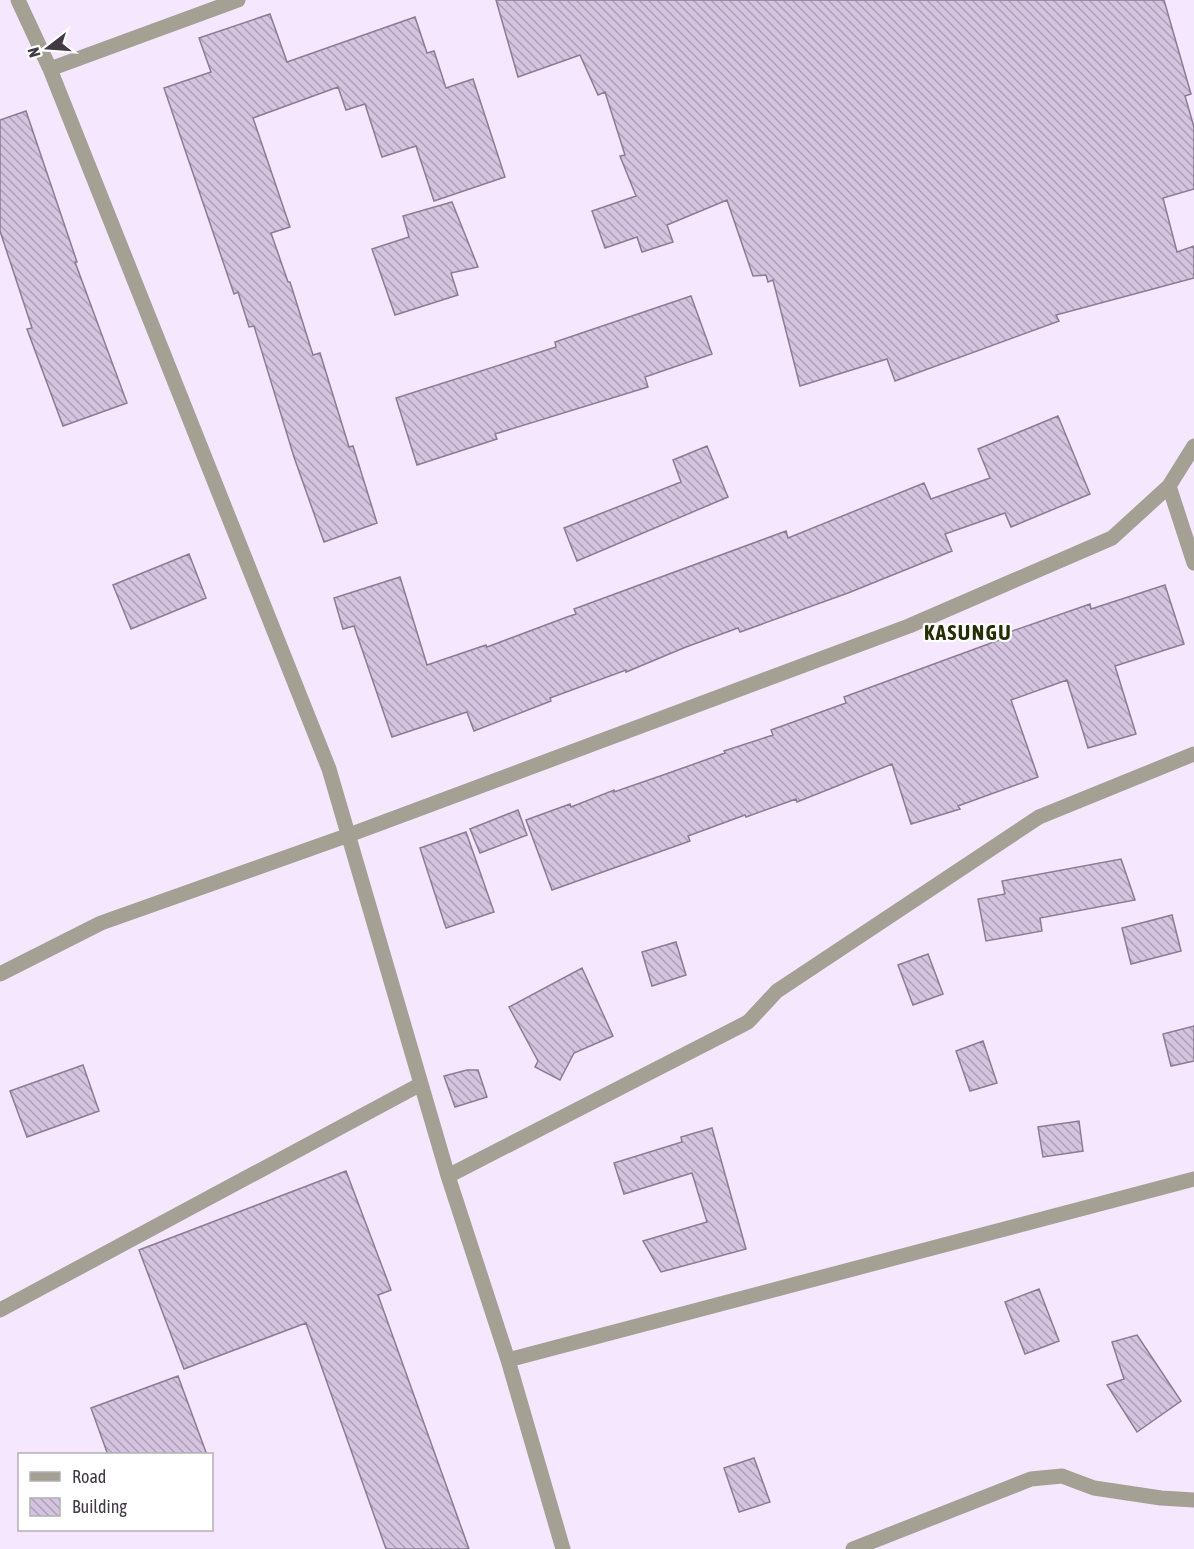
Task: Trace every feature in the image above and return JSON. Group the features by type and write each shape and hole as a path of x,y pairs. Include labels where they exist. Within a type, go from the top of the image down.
{"street":[{"path":"18,0 50,69 329,769 448,1176 508,1360 563,1549"},
{"path":"50,69 238,0"},
{"path":"0,974 101,923 349,835 909,626 1112,538 1169,486 1194,446"},
{"path":"1169,486 1194,563"},
{"path":"448,1176 748,1022 777,991 1040,817 1194,754"},
{"path":"0,1310 421,1084"},
{"path":"508,1360 1194,1179"},
{"path":"853,1549 1030,1479 1062,1476 1094,1488 1161,1498 1194,1500"}],"building":[{"path":"496,0 1164,0 1191,94 1185,96 1194,127 1194,189 1163,198 1177,252 1194,246 1194,278 1056,315 1059,321 895,381 887,359 800,386 773,280 768,282 766,275 753,276 727,200 667,225 673,242 642,252 637,237 605,248 592,211 636,196 620,156 625,155 605,92 598,95 580,55 518,77"},
{"path":"270,14 287,62 415,17 427,53 434,51 446,88 473,79 505,177 434,201 416,146 382,157 365,104 346,110 338,87 253,118 290,227 271,233 288,282 290,282 313,355 320,353 349,447 353,446 377,523 324,542 294,457 254,326 249,327 238,292 234,294 164,88 211,72 199,38"},
{"path":"26,111 77,262 75,262 127,403 63,426 27,329 32,328 0,231 0,120"},
{"path":"452,202 478,267 451,273 458,295 395,315 372,249 409,237 403,216"},
{"path":"691,296 712,354 645,377 648,387 495,434 497,439 417,465 396,398 556,347 555,342"},
{"path":"1058,416 1090,494 1011,527 1005,513 945,534 952,551 848,593 740,632 738,628 626,672 626,670 550,698 551,701 474,731 467,712 392,737 354,626 343,629 334,598 400,577 427,665 486,645 487,647 576,614 574,609 786,531 788,538 924,483 931,499 990,478 978,449"},
{"path":"707,446 728,497 577,561 564,528 681,482 673,460"},
{"path":"189,554 206,598 131,629 113,585"},
{"path":"1165,585 1184,644 1115,666 1136,734 1088,748 1067,680 1011,700 1038,777 958,806 960,809 911,824 892,764 797,802 796,799 688,836 690,841 552,890 526,820 570,804 571,807 773,735 771,730 846,703 844,697 1002,639 1001,635 1090,604 1091,609"},
{"path":"518,810 527,835 480,853 470,829"},
{"path":"466,832 494,912 446,928 420,848"},
{"path":"1121,859 1135,900 1040,918 1042,931 986,941 978,899 1005,894 1002,881"},
{"path":"1172,915 1181,951 1131,964 1122,928"},
{"path":"676,942 686,975 652,986 642,952"},
{"path":"928,954 943,994 913,1005 898,965"},
{"path":"582,968 613,1036 574,1053 560,1080 535,1067 538,1061 509,1007"},
{"path":"1194,1026 1194,1061 1171,1066 1163,1034"},
{"path":"983,1041 997,1083 970,1091 956,1051"},
{"path":"83,1065 99,1111 27,1137 10,1091"},
{"path":"467,1070 478,1070 487,1097 455,1107 444,1076"},
{"path":"1079,1121 1083,1151 1043,1157 1038,1127"},
{"path":"712,1128 746,1249 661,1272 643,1241 707,1222 692,1173 624,1194 614,1163 682,1142 681,1137"},
{"path":"346,1171 391,1290 378,1295 469,1549 386,1549 306,1323 184,1369 139,1250"},
{"path":"1039,1289 1059,1341 1025,1354 1005,1302"},
{"path":"1137,1335 1181,1401 1137,1432 1107,1385 1124,1379 1112,1342"},
{"path":"178,1376 206,1453 107,1453 91,1408"},
{"path":"754,1458 770,1502 739,1512 724,1468"}],"district":[{"name":"KASUNGU","path":"968,632"}]}
